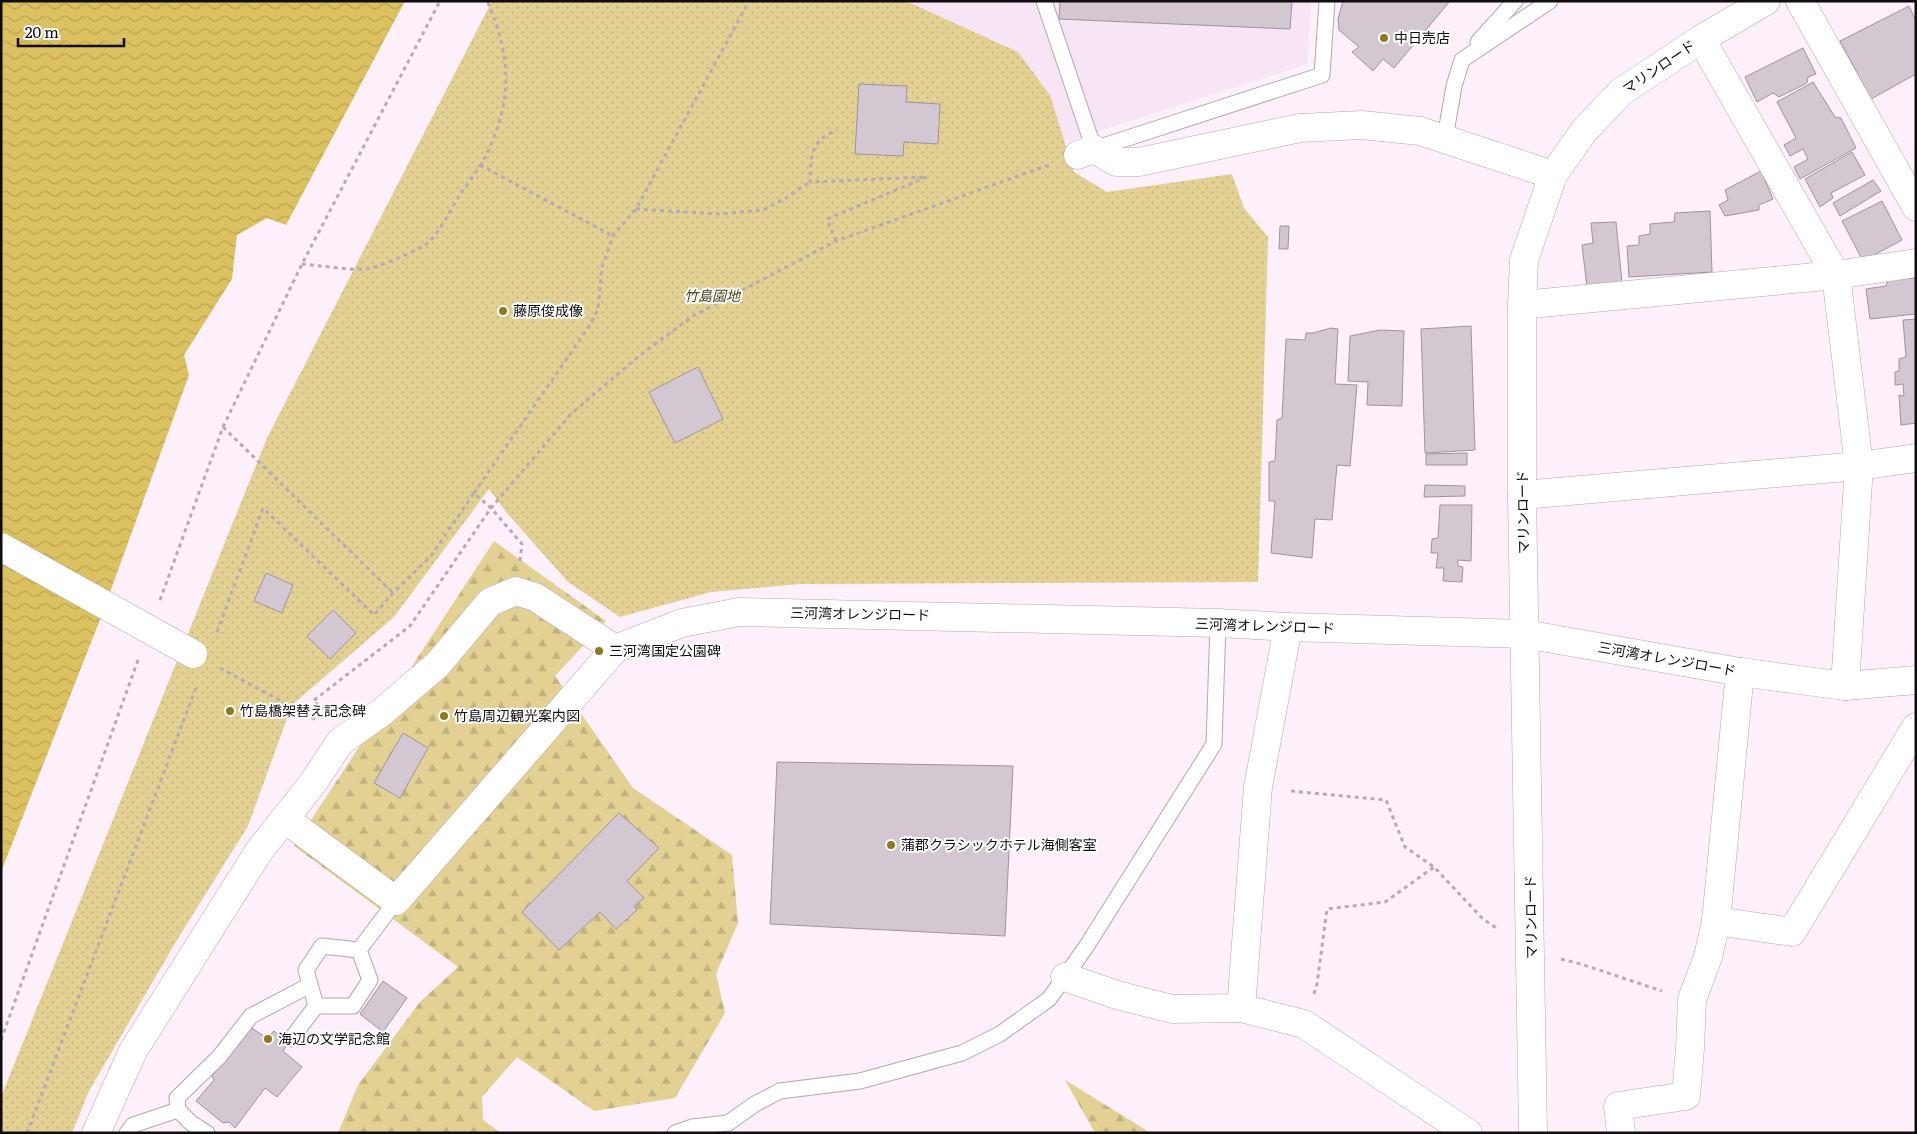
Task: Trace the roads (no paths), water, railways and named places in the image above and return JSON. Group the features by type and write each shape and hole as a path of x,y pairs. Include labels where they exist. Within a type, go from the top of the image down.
{"street":[{"name":"マリンロード","path":"1533,1133 1522,495 1522,305 1524,260 1553,175 1584,131 1621,92 1701,39 1766,1"},
{"path":"1800,1 1916,207"},
{"path":"1701,39 1836,275 1858,466 1845,686"},
{"path":"1086,152 1116,162 1139,162 1300,128 1362,125 1420,130 1553,175"},
{"path":"1522,305 1836,275 1916,263"},
{"path":"1522,495 1858,466 1916,458"},
{"path":"1,547 200,657"},
{"path":"96,1133 133,1051 254,858 285,818 313,784 340,742 382,712 438,664 490,602 516,591 535,597 616,649 396,901 285,818"},
{"name":"三河湾オレンジロード","path":"616,649 682,623 739,612 1218,623 1525,634 1740,672 1845,686 1916,680"},
{"path":"1241,1008 1258,787 1288,627"},
{"path":"1621,1133 1618,1106 1686,1096 1692,999 1708,957 1716,921 1740,672"},
{"path":"1716,921 1792,932 1916,727"},
{"path":"1065,977 1117,995 1172,1009 1241,1008 1304,1024 1468,1133"}],"lane":[{"path":"1044,1 1086,152 1322,75 1327,1"},
{"path":"1445,138 1454,86 1462,60 1515,1"},
{"path":"1462,60 1550,1"},
{"path":"675,1133 692,1127 726,1128 755,1104 780,1091 860,1081 962,1053 1000,1034 1049,999 1086,947 1214,744 1218,623"},
{"path":"359,950 396,901"},
{"path":"316,1006 306,970 322,946 359,950"},
{"path":"316,1006 354,1006 370,980 359,950"},
{"path":"207,1133 188,1128 178,1110 177,1098 218,1057 251,1016 310,986"},
{"path":"292,1039 316,1006"},
{"path":"128,1133 134,1125 178,1110"}],"water":[{"path":"1,1 405,1 286,225 267,218 237,235 232,279 184,355 189,375 101,617 1,872"}],"place":[{"name":"中日売店","path":"1384,38"},
{"name":"藤原俊成像","path":"503,311"},
{"name":"三河湾国定公園碑","path":"599,651"},
{"name":"竹島橋架替え記念碑","path":"230,711"},
{"name":"竹島周辺観光案内図","path":"444,716"},
{"name":"蒲郡クラシックホテル海側客室","path":"891,845"},
{"name":"海辺の文学記念館","path":"268,1039"}],"park label":[{"name":"竹島園地","path":"712,296"}]}
